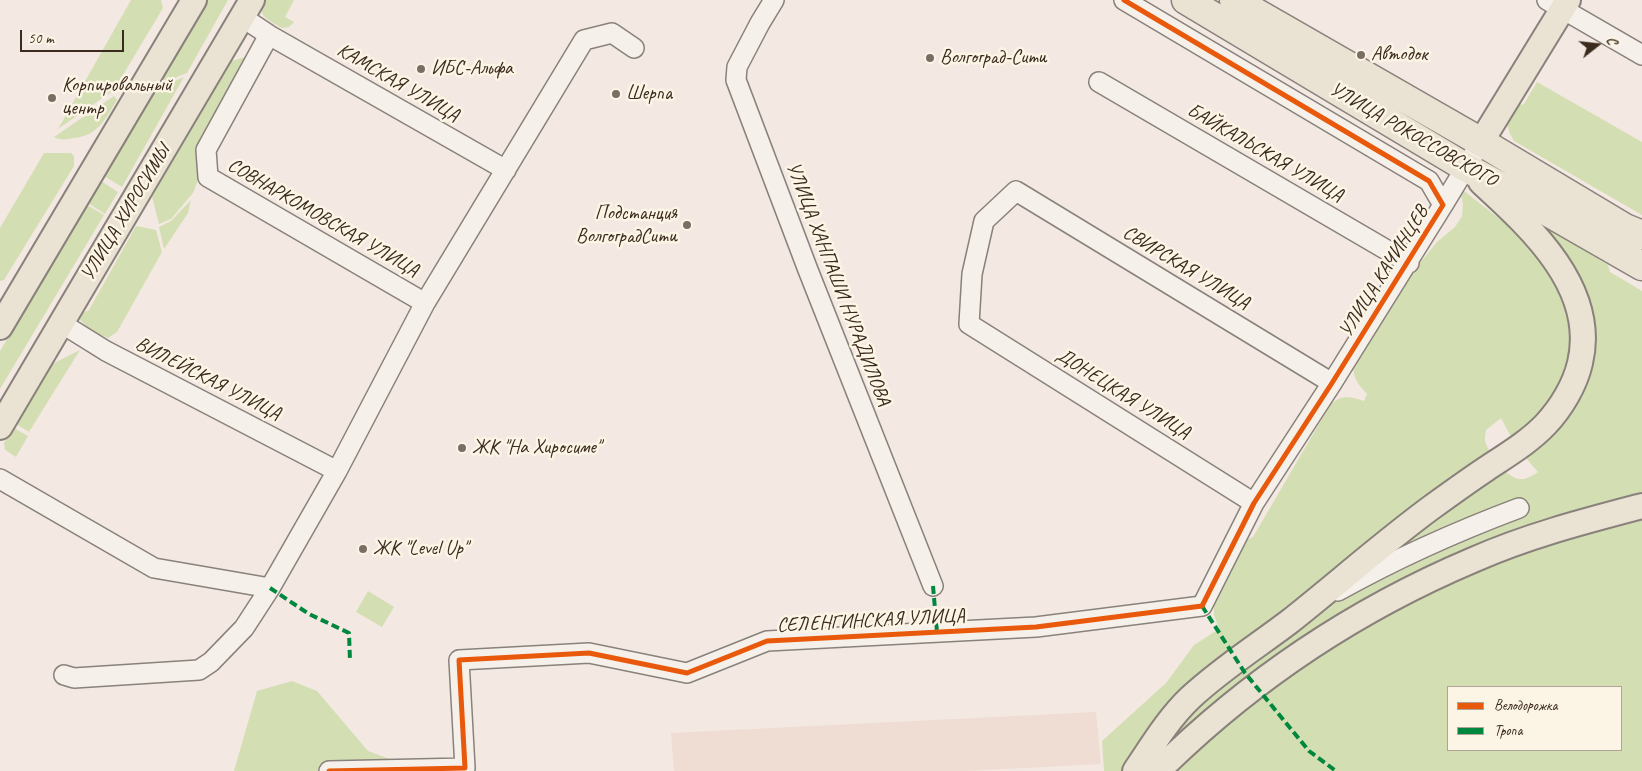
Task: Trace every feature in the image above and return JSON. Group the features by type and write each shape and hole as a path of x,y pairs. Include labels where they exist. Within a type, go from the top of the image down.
{"highway":[{"name":"УЛИЦА РОКОССОВСКОГО","path":"1186,0 1465,167 1642,266"},
{"name":"УЛИЦА РОКОССОВСКОГО","path":"1234,0 1481,142 1636,234"}],"main road":[{"path":"0,327 194,0"},
{"path":"1481,142 1560,3"},
{"name":"УЛИЦА ХИРОСИМЫ","path":"0,427 247,9"},
{"path":"1135,771 1162,731 1188,699 1221,671 1287,623 1430,509 1531,438 1545,425 1563,402 1580,362 1583,337 1581,322 1570,287 1548,251 1510,209 1465,167"},
{"path":"1158,771 1179,750 1241,696 1305,650 1364,613 1474,559 1529,539 1642,506"}],"street":[{"name":"УЛИЦА ХАНПАШИ НУРАДИЛОВА","path":"774,0 737,67 736,80 808,270 933,586"},
{"name":"УЛИЦА КАЧИНЦЕВ","path":"1124,0 1429,181 1443,206 1409,263 1254,503 1202,606"},
{"path":"1560,3 1642,55"},
{"path":"247,9 269,35"},
{"path":"64,675 74,678 199,670 211,662 244,628 270,588 337,471 425,303 584,40 612,33 634,48"},
{"name":"КАМСКАЯ УЛИЦА","path":"269,35 506,170"},
{"name":"СОВНАРКОМОВСКАЯ УЛИЦА","path":"269,35 206,150 208,176 425,303"},
{"name":"БАЙКАЛЬСКАЯ УЛИЦА","path":"1099,82 1409,263"},
{"path":"1443,206 1481,142"},
{"name":"ДОНЕЦКАЯ УЛИЦА","path":"1016,192 984,221 972,274 969,324 1254,503"},
{"name":"СВИРСКАЯ УЛИЦА","path":"1016,192 1332,384"},
{"name":"ВИЛЕЙСКАЯ УЛИЦА","path":"61,323 106,351 337,471"},
{"path":"0,479 154,568 270,588"},
{"path":"1287,623 1338,592 1406,555 1462,529 1518,508"},
{"name":"СЕЛЕНГИНСКАЯ УЛИЦА","path":"328,771 465,768 459,660 589,653 687,673 767,641 1036,627 1202,606"}],"shaded area":[{"path":"1096,712 1101,764 966,771 674,771 671,733"}],"green space":[{"path":"131,0 161,0 163,8 114,90 58,129"},
{"path":"206,0 228,0 187,73 155,86"},
{"path":"263,0 294,0 285,17 294,22 289,27 282,28 269,20 261,10"},
{"path":"246,57 193,193 171,219 159,224 152,197 231,61"},
{"path":"184,77 122,187 104,176 153,90"},
{"path":"1537,82 1642,142 1642,215 1514,141 1506,122 1516,103 1524,104"},
{"path":"114,96 117,100 105,119 95,130 82,137 62,139 54,137"},
{"path":"44,153 71,153 74,156 74,166 4,280 0,281 0,228"},
{"path":"101,181 118,192 105,214 88,203"},
{"path":"1459,187 1524,238 1549,267 1567,302 1573,344 1560,390 1536,421 1511,437 1501,418 1486,430 1485,440 1489,450 1500,466 1515,478 1524,479 1538,472 1525,457 1552,435 1570,412 1594,338 1593,319 1583,283 1574,266 1541,225 1608,265 1610,272 1642,291 1642,771 1104,771 1102,741 1166,683 1194,645 1219,629 1214,615 1214,602 1230,548 1253,537 1330,405 1338,399 1346,397 1364,401 1367,394 1357,382 1353,367 1414,270 1437,242 1455,227 1462,216 1463,204"},
{"path":"191,200 188,213 164,249 159,227 171,221"},
{"path":"87,205 104,215 0,389 0,351"},
{"path":"136,226 156,230 162,252 117,332 108,338 95,332 83,323 78,315 89,310"},
{"path":"80,350 29,432 16,424 50,365"},
{"path":"14,428 28,436 16,457 5,450 4,443"},
{"path":"368,591 394,607 382,627 356,612"},
{"path":"292,681 317,691 368,751 406,765 447,771 234,771 257,691"}],"marked path":[{"path":"933,586 937,632"},
{"path":"270,588 309,614 349,633 350,661"},
{"path":"1202,606 1245,673 1309,751 1336,771"}],"cycle path":[{"path":"329,771 465,768 459,660 589,653 687,673 767,641 1036,627 1202,606 1254,503 1332,383 1443,205 1429,181 1124,0"}],"place":[{"name":"Автодок","path":"1361,55"},
{"name":"Волгоград-Сити","path":"930,58"},
{"name":"ИБС-Альфа","path":"421,69"},
{"name":"Шерпа","path":"616,94"},
{"name":"Корпировальный центр","path":"52,98"},
{"name":"Подстанция ВолгоградСити","path":"687,225"},
{"name":"ЖК \"На Хиросиме\"","path":"462,448"},
{"name":"ЖК \"Level Up\"","path":"363,549"}]}
